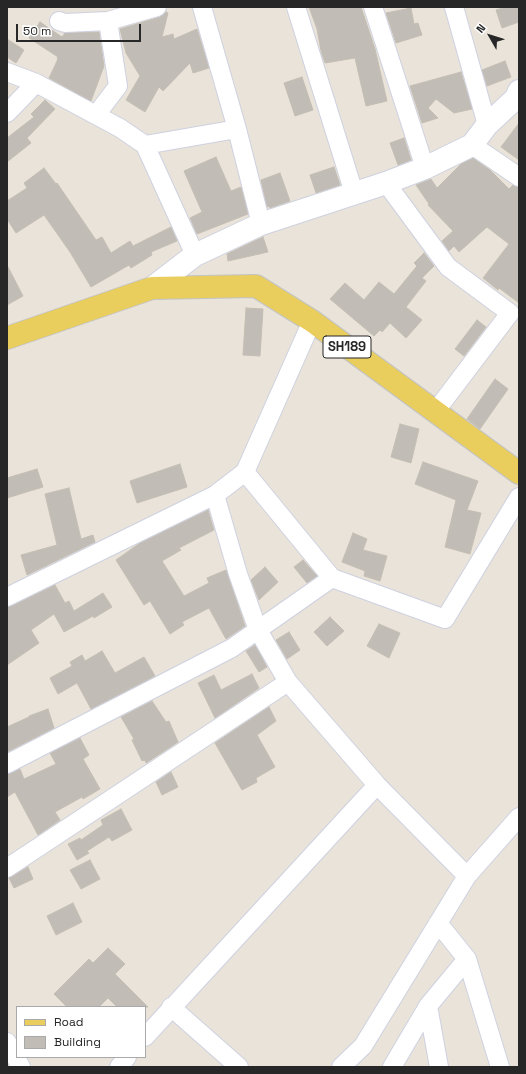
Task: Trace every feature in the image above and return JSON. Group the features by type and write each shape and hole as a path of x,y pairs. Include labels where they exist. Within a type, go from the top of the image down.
{"main road":[{"path":"152,288 196,255 261,224 386,183 425,168 472,145 487,125 516,98 519,91"},
{"name":"SH189","path":"7,338 152,288 256,286 312,320 519,473"}],"street":[{"path":"59,21 65,23 108,21 157,7"},
{"path":"202,7 237,129 261,224"},
{"path":"296,7 354,193"},
{"path":"373,7 425,168"},
{"path":"454,7 487,125"},
{"path":"96,115 118,86 108,21"},
{"path":"7,72 36,83 120,128 145,145 196,255"},
{"path":"7,113 36,83"},
{"path":"145,145 237,129"},
{"path":"472,145 519,177"},
{"path":"386,183 448,267 514,317 435,412"},
{"path":"7,597 215,496 245,472 312,320"},
{"path":"245,472 332,578 445,619 519,498"},
{"path":"215,496 238,574 258,630 288,682 377,785 467,876"},
{"path":"7,764 232,648 332,578"},
{"path":"7,868 288,682"},
{"path":"146,1036 377,785"},
{"path":"341,1067 363,1046 467,876 519,817"},
{"path":"438,923 467,959 500,1067"},
{"path":"392,1067 428,1006 467,959"},
{"path":"428,1006 439,1067"},
{"path":"171,1007 239,1067"},
{"path":"7,1042 16,1065"},
{"path":"119,1067 126,1058"}],"building":[{"path":"309,7 361,7 375,49 387,101 366,106 355,58 325,63 317,29"},
{"path":"506,7 519,7 519,22 502,28 496,10"},
{"path":"411,8 414,24 418,23 422,35 396,43 386,13"},
{"path":"166,12 168,13 162,37 173,34 174,39 197,29 209,68 193,73 190,63 163,91 159,87 145,112 126,100 140,76 126,53 120,29 160,17"},
{"path":"40,22 62,37 65,33 99,32 104,66 91,101 49,78 58,57 29,38"},
{"path":"7,39 24,50 16,63 7,57"},
{"path":"505,61 511,77 487,86 482,70"},
{"path":"461,72 472,109 454,113 436,99 428,108 438,118 422,123 410,86"},
{"path":"302,77 313,110 295,116 284,83"},
{"path":"45,100 55,109 27,138 31,143 7,162 7,138 34,117 31,114"},
{"path":"519,123 519,160 501,147"},
{"path":"404,138 411,160 398,165 390,143"},
{"path":"216,157 231,191 241,187 248,214 197,234 190,218 202,212 184,171"},
{"path":"473,158 490,170 509,189 513,185 519,187 519,303 499,288 498,290 483,278 509,244 487,227 459,252 454,246 449,251 442,241 453,231 428,205 429,204 416,185 431,179 437,188 461,164"},
{"path":"334,167 340,185 316,193 310,175"},
{"path":"44,168 56,184 57,183 96,240 102,237 111,253 130,241 133,246 171,227 177,241 151,252 152,255 131,268 129,265 91,287 70,252 44,215 16,233 7,219 7,201 27,188 24,183"},
{"path":"280,173 290,201 270,208 269,206 267,207 261,180"},
{"path":"263,237 268,252 228,261 227,254"},
{"path":"424,253 434,266 422,278 426,281 406,307 422,320 406,338 390,323 382,332 380,330 374,336 330,299 345,283 364,300 379,282 394,294 417,266 414,263"},
{"path":"7,265 23,296 7,305"},
{"path":"246,308 263,309 260,356 243,355"},
{"path":"477,320 486,327 464,356 455,349"},
{"path":"495,379 508,389 480,429 467,419"},
{"path":"400,424 419,429 411,463 391,457"},
{"path":"423,462 478,481 467,510 481,513 470,554 445,547 456,500 415,484"},
{"path":"180,464 187,487 137,503 130,481"},
{"path":"37,469 43,487 7,498 7,478"},
{"path":"69,488 81,539 93,535 95,542 27,575 21,555 57,545 45,494"},
{"path":"208,510 214,530 179,548 181,550 162,561 184,596 209,583 207,578 226,570 245,626 226,639 209,608 182,622 184,625 170,634 150,601 144,605 116,560 140,543"},
{"path":"353,533 367,539 363,550 387,556 380,581 364,576 365,571 342,562"},
{"path":"303,560 317,576 307,583 294,567"},
{"path":"265,567 278,582 259,600 251,580"},
{"path":"55,585 65,603 69,601 74,611 103,593 112,607 94,618 93,616 64,632 54,614 31,630 39,643 7,665 7,607"},
{"path":"330,617 344,631 327,646 314,632"},
{"path":"379,624 400,633 389,658 367,646"},
{"path":"289,632 300,650 287,659 276,640"},
{"path":"255,645 267,667 259,672 246,651"},
{"path":"102,651 115,673 144,657 155,676 91,709 77,683 58,694 50,678 72,666 70,662 82,655 85,661"},
{"path":"252,674 259,688 215,718 198,683 214,675 221,690"},
{"path":"152,701 166,722 169,721 178,742 146,763 145,760 142,761 132,740 134,739 121,717"},
{"path":"269,707 276,721 257,735 275,767 256,778 257,782 242,790 215,743"},
{"path":"48,709 54,728 7,752 7,727 29,716"},
{"path":"80,738 89,755 83,759 100,789 55,812 60,820 38,835 15,792 7,797 7,774 20,769 24,779 56,764 50,753"},
{"path":"171,772 178,787 162,795 156,782"},
{"path":"121,809 132,830 112,841 109,837 87,851 89,853 77,860 68,844 80,838 81,840 103,825 101,820"},
{"path":"90,860 100,879 81,889 70,870"},
{"path":"28,867 33,879 14,888 9,878"},
{"path":"73,903 82,922 56,935 47,916"},
{"path":"108,948 125,964 115,974 148,1007 116,1006 108,998 100,1006 66,1006 54,994 89,959 93,963"}]}
